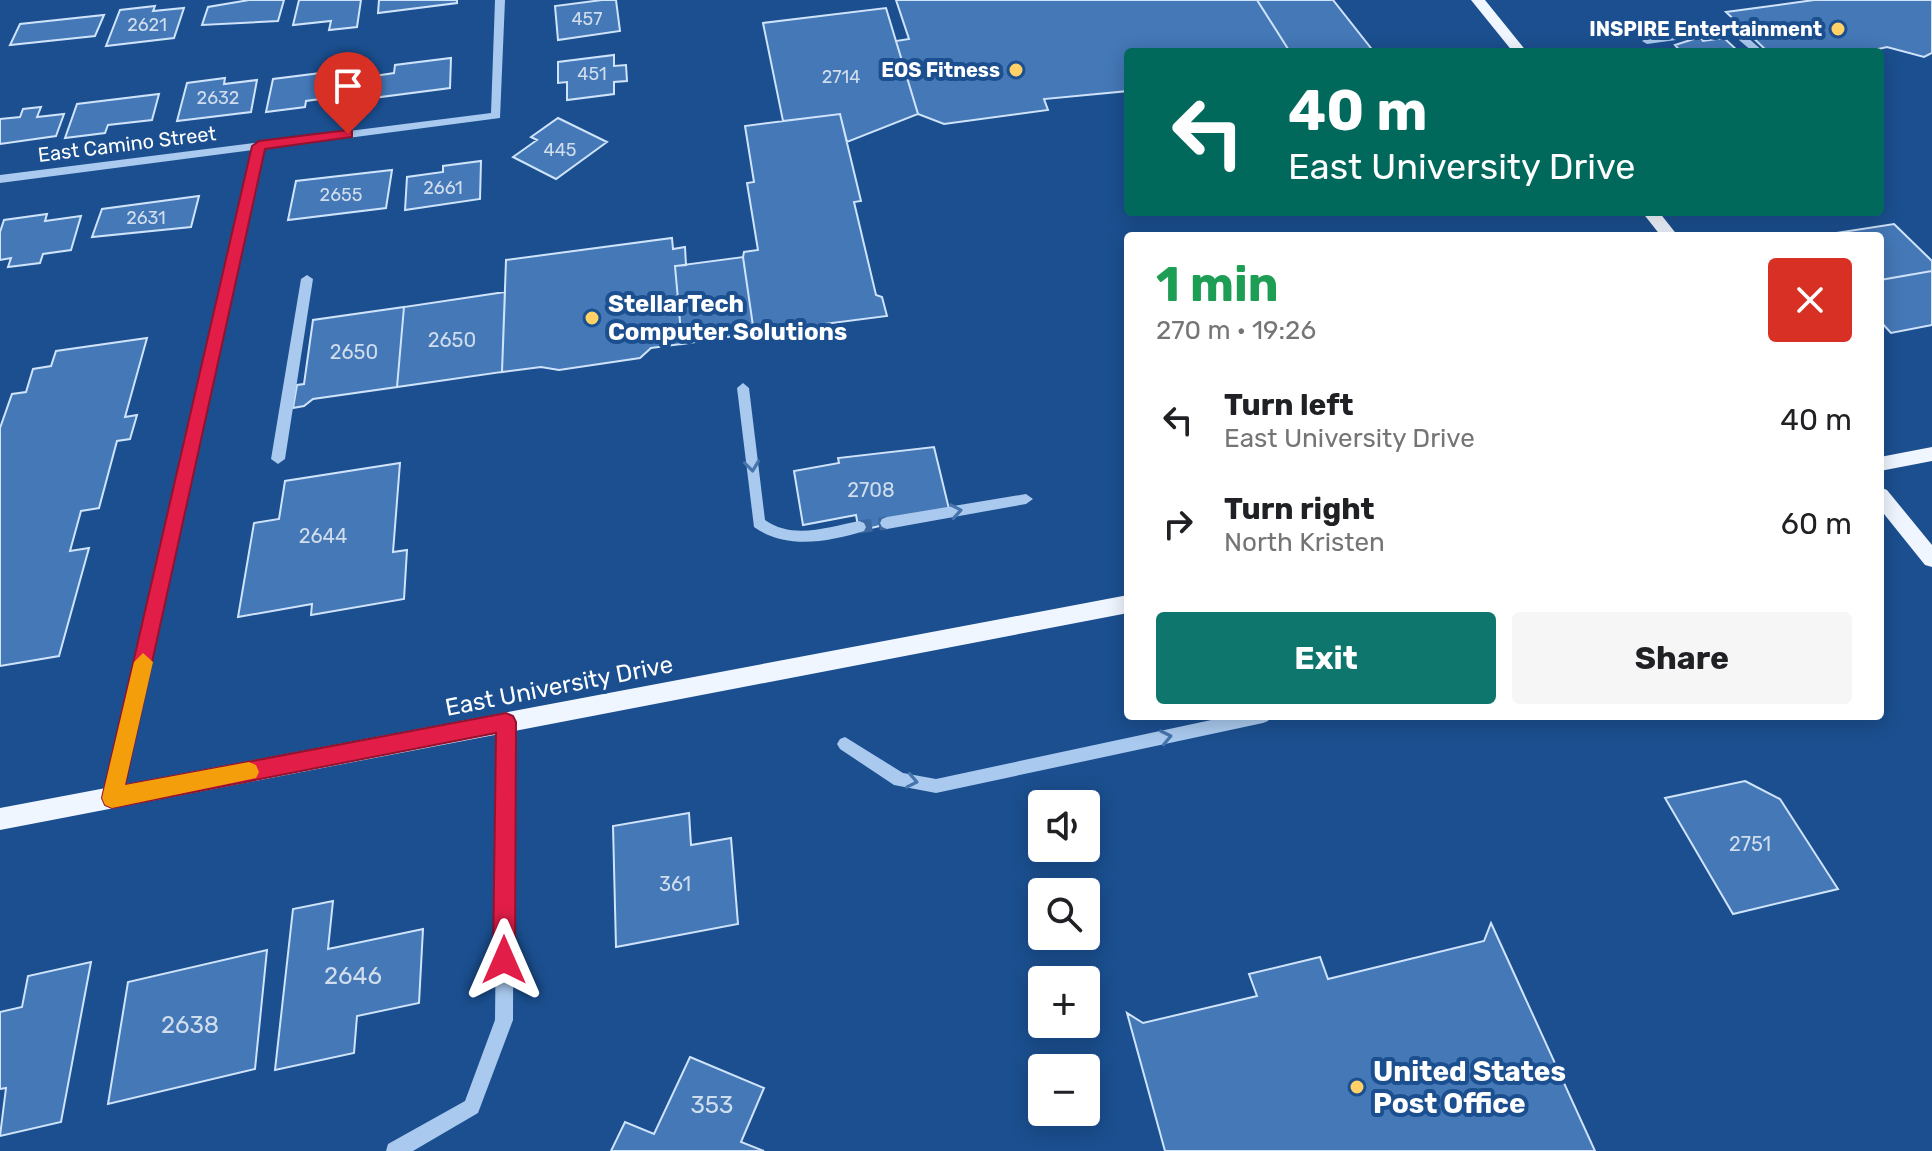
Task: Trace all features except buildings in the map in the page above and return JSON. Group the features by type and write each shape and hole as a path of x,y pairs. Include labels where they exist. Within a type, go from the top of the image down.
{"main road":[{"path":"1478,0 1517,48"},
{"path":"1653,216 1667,232"},
{"path":"1884,463 1932,454"},
{"path":"1884,500 1932,559"},
{"name":"East University Drive","path":"0,819 1124,605"}],"street":[{"name":"East Camino Street","path":"0,179 496,116 500,0"},
{"path":"1647,41 1727,30 1735,31 1754,48"},
{"path":"112,798 259,146"},
{"path":"278,459 307,279"},
{"path":"743,388 759,523 768,532 786,537 859,527"},
{"path":"887,523 1026,499"},
{"path":"845,744 900,780 936,786 1244,720"},
{"path":"395,1151 472,1107 504,1020 506,722"}],"tunnel":[{"path":"859,527 887,523"}],"slow traffic":[{"path":"143,662 112,798 249,772"}],"place":[{"name":"INSPIRE Entertainment","path":"1838,29"},
{"name":"EOS Fitness","path":"1016,70"},
{"name":"StellarTech Computer Solutions","path":"592,318"},
{"name":"United States Post Office","path":"1357,1087"}],"route":[{"path":"348,134 259,146 112,798 506,722 504,960"}]}
